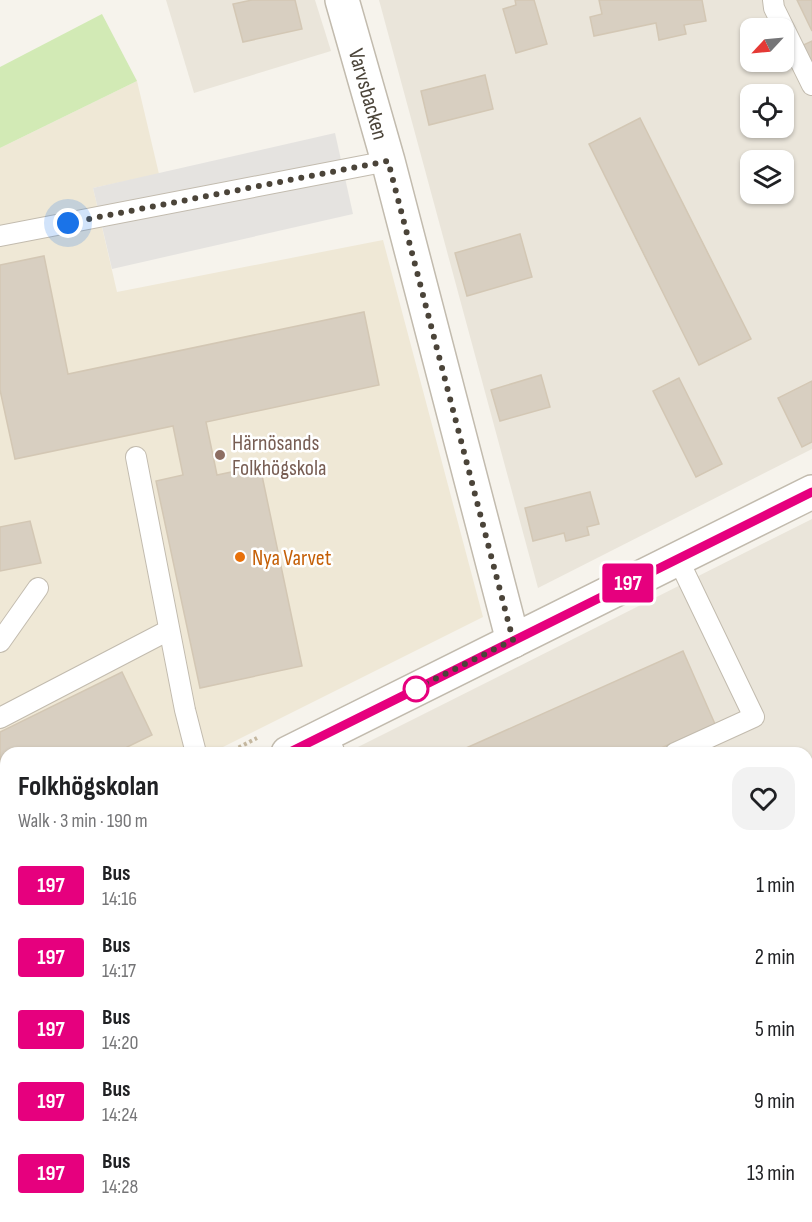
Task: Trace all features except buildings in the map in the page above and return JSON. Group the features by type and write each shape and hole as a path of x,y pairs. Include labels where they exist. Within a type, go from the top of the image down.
{"street":[{"name":"Varvsbacken","path":"342,0 388,161 513,640"},
{"path":"313,747 330,743 513,640 812,492"}],"lane":[{"path":"773,0 774,9 812,85"},
{"path":"0,236 388,161"},
{"path":"136,457 169,630 195,747"},
{"path":"678,559 754,717 688,747"},
{"path":"0,642 38,588"},
{"path":"0,718 169,630"}],"shaded area":[{"path":"166,0 315,0 331,51 194,93"},
{"path":"379,0 812,0 812,449 538,588"},
{"name":"Härnösands Folkhögskola","path":"137,81 159,174 93,188 117,292 383,240 483,617 223,747 0,747 0,148"},
{"path":"335,133 353,214 112,269 93,188"},
{"path":"812,519 812,747 358,747"}],"green space":[{"path":"102,14 137,81 0,148 0,67"}],"bus line":[{"name":"197","path":"300,747 812,492"}],"place":[{"name":"Härnösands Folkhögskola","path":"220,455"},
{"name":"Nya Varvet","path":"240,557"}],"route":[{"path":"68,223 388,161 513,640 409,692 416,689"}]}
